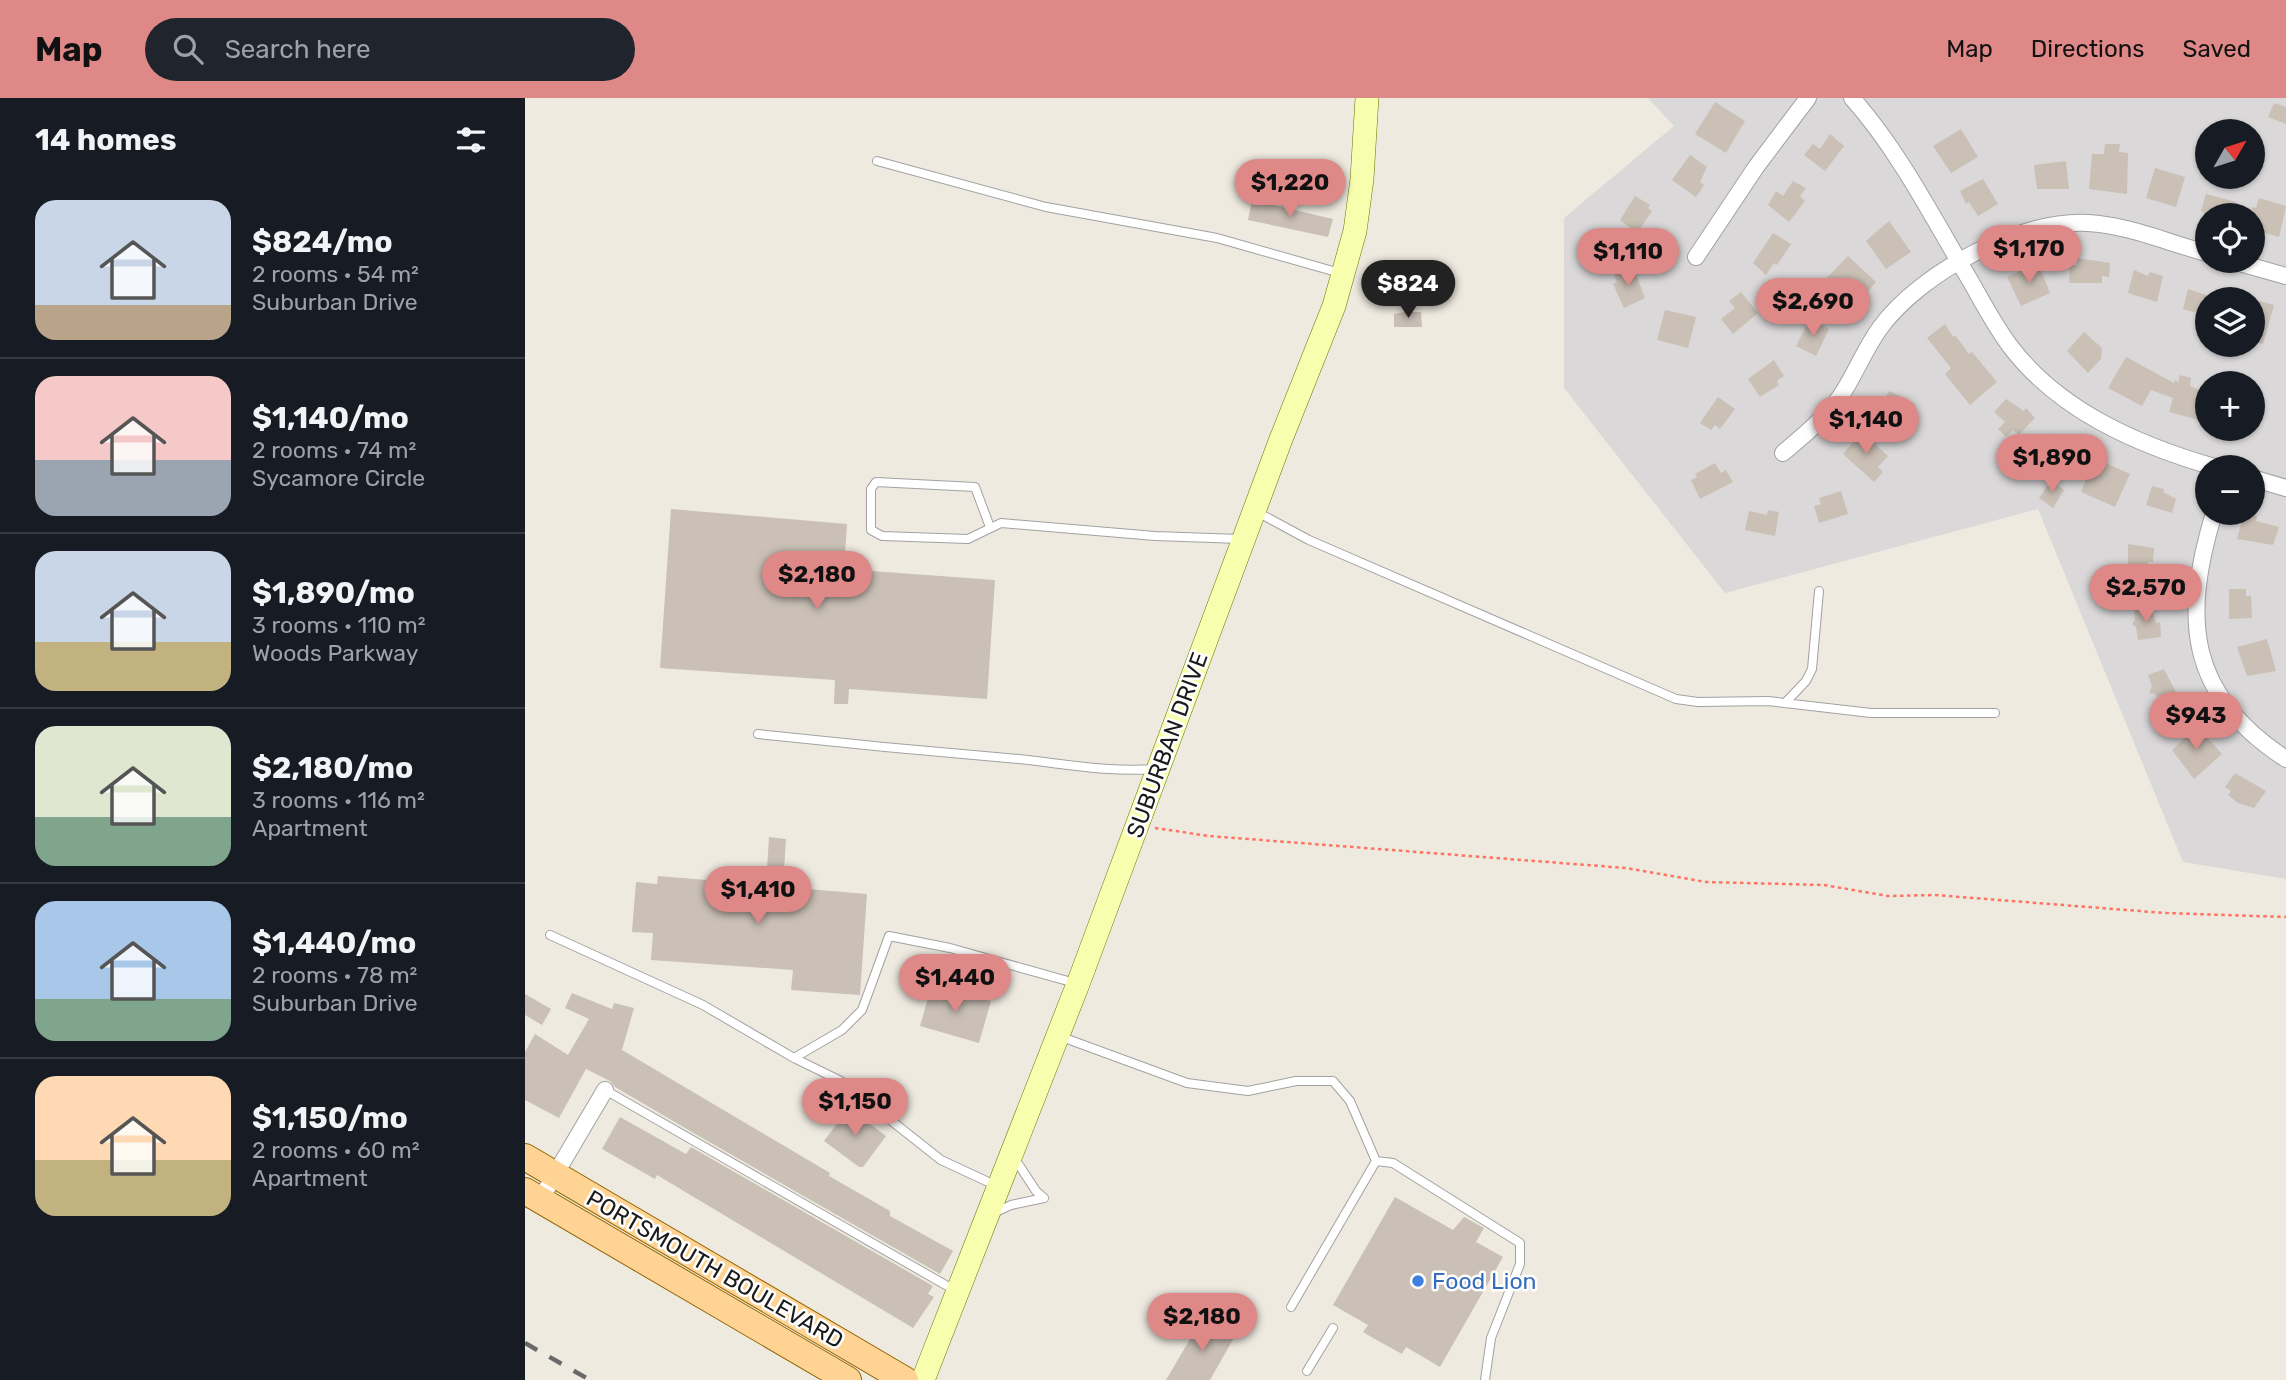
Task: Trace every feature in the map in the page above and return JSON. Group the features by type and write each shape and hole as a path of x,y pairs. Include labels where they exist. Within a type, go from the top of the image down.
{"main road":[{"name":"SUBURBAN DRIVE","path":"923,1380 1013,1156 1344,274 1355,231 1362,178 1367,98"},
{"name":"PORTSMOUTH BOULEVARD","path":"525,1157 905,1380"},
{"name":"PORTSMOUTH BOULEVARD","path":"532,1195 848,1380"}],"street":[{"path":"1696,257 1756,167 1808,98"},
{"path":"1852,98 1905,171 2010,346 2060,395 2121,433 2148,446 2195,461"},
{"path":"1783,453 1822,419 1839,398 1865,351 1890,315 1919,290 1959,262 2036,228 2074,223 2113,225 2195,249"},
{"path":"2265,270 2286,276"},
{"path":"2265,482 2286,488"},
{"path":"2211,525 2197,574 2195,608 2199,641 2207,667 2228,709 2262,744 2286,760"},
{"path":"532,1195 555,1174 605,1090"}],"lane":[{"path":"877,161 1045,207 1217,238 1344,274"},
{"path":"989,527 975,487 876,482 871,489 871,530 876,535 968,539 1001,523 1155,536 1244,540"},
{"path":"1254,511 1309,540 1676,699 1697,702 1747,700 1871,713 1995,713"},
{"path":"1784,703 1806,681 1812,669 1819,591"},
{"path":"758,734 1115,770 1158,769"},
{"path":"550,935 621,965 703,1005 794,1058 841,1081 941,1160 1000,1187"},
{"path":"794,1058 842,1030 862,1010 889,936 950,948 1078,984"},
{"path":"1058,1036 1188,1083 1248,1091 1296,1082 1333,1081 1350,1101 1376,1161"},
{"path":"605,1090 958,1292"},
{"path":"989,1215 1011,1205 1044,1198 1036,1191 1013,1156"},
{"path":"1291,1307 1376,1161"},
{"path":"1376,1161 1393,1163 1520,1243 1520,1264 1491,1338 1485,1380"},
{"path":"1307,1371 1333,1328"}],"path":[{"path":"1137,825 1209,836 1626,868 1706,882 1823,885 1888,896 1987,897 2165,913 2286,917"}],"shaded area":[{"path":"1648,98 2286,98 2286,879 2183,862 2038,509 1725,593 1564,388 1564,218 1674,126"}],"building":[{"path":"1715,102 1745,121 1726,153 1695,134"},
{"path":"2274,103 2286,107 2286,124 2268,117"},
{"path":"1961,129 1978,157 1951,173 1933,146"},
{"path":"1830,134 1844,146 1825,171 1804,155 1813,144 1820,149"},
{"path":"2105,144 2120,144 2119,152 2128,153 2127,194 2089,189 2092,154 2104,154"},
{"path":"1690,155 1707,167 1700,182 1704,185 1696,197 1672,180"},
{"path":"2066,161 2069,189 2037,189 2034,165"},
{"path":"2155,168 2185,177 2176,207 2146,198"},
{"path":"1983,179 1998,204 1978,216 1969,202 1966,204 1960,191"},
{"path":"1793,181 1806,188 1800,196 1805,201 1789,222 1768,205 1776,191 1783,196"},
{"path":"2206,194 2236,202 2236,203 2203,203"},
{"path":"1635,196 1650,205 1648,208 1652,211 1637,233 1620,220"},
{"path":"2259,198 2286,206 2279,237 2265,233 2265,203 2258,203"},
{"path":"1252,200 1333,219 1328,237 1248,220"},
{"path":"1889,221 1911,252 1886,269 1866,241"},
{"path":"1773,233 1791,244 1777,265 1774,263 1766,275 1753,263"},
{"path":"1848,256 1876,282 1851,310 1822,283"},
{"path":"2077,258 2110,263 2109,277 2102,276 2102,283 2069,283 2070,265 2077,265"},
{"path":"2038,263 2050,293 2021,306 2007,277"},
{"path":"1633,267 1645,298 1624,308 1613,284 1617,282 1614,275"},
{"path":"2134,270 2148,276 2150,272 2163,276 2157,302 2128,293"},
{"path":"2188,289 2195,291 2195,312 2183,309"},
{"path":"1741,292 1758,313 1733,334 1721,319 1735,308 1729,301"},
{"path":"2265,303 2274,305 2265,337"},
{"path":"1665,310 1696,317 1688,348 1657,340"},
{"path":"1421,312 1422,327 1394,327 1394,314"},
{"path":"1810,319 1829,329 1816,356 1796,346"},
{"path":"1945,324 1953,337 1955,335 1969,354 1972,352 1997,382 1970,405 1945,374 1951,368 1927,338"},
{"path":"2084,332 2102,348 2101,359 2088,373 2067,351"},
{"path":"2126,357 2174,383 2175,380 2178,382 2180,375 2191,378 2190,386 2195,388 2195,419 2169,412 2173,398 2151,390 2142,406 2108,388"},
{"path":"1774,360 1784,376 1777,381 1779,385 1760,397 1748,379"},
{"path":"1889,391 1915,404 1903,431 1875,417"},
{"path":"1718,397 1735,409 1720,429 1715,425 1711,430 1700,423"},
{"path":"2006,399 2024,411 2026,408 2035,418 2019,435 2013,430 2006,437 1998,429 2005,422 1994,412"},
{"path":"1862,432 1888,456 1878,467 1883,472 1874,482 1843,454"},
{"path":"2055,433 2079,449 2065,469 2039,451 2050,434 2053,436"},
{"path":"2095,458 2130,474 2115,507 2081,492"},
{"path":"1715,463 1721,473 1726,470 1733,482 1700,499 1691,480 1697,477 1695,474"},
{"path":"2051,481 2064,490 2053,508 2039,498"},
{"path":"2152,486 2164,489 2163,492 2176,499 2172,513 2146,505"},
{"path":"1841,491 1848,514 1819,523 1814,506 1821,504 1819,498"},
{"path":"671,509 847,524 844,569 995,580 987,699 849,689 848,704 834,704 835,680 660,668"},
{"path":"1768,510 1779,512 1775,536 1745,530 1749,511 1767,515"},
{"path":"2265,523 2279,527 2273,545 2237,539 2241,525"},
{"path":"2128,544 2154,548 2153,562 2148,562 2146,586 2128,583"},
{"path":"2229,589 2246,589 2246,596 2251,596 2252,618 2229,619"},
{"path":"2151,607 2156,623 2160,622 2161,637 2138,640 2136,627 2132,624 2135,620 2134,609"},
{"path":"2267,639 2276,671 2247,676 2237,647"},
{"path":"2164,669 2181,702 2167,707 2162,695 2157,697 2156,694 2149,693 2152,686 2148,675"},
{"path":"2197,726 2222,754 2194,779 2172,750"},
{"path":"2235,773 2266,791 2254,808 2238,803 2228,795 2231,791 2225,787"},
{"path":"769,837 786,839 783,887 867,894 860,995 791,990 793,970 651,960 653,933 632,932 636,882 657,884 658,876 766,885"},
{"path":"932,984 991,1001 979,1043 920,1026"},
{"path":"572,993 612,1009 614,1003 634,1008 622,1050 830,1173 829,1176 890,1211 890,1216 953,1251 940,1274 586,1069 559,1118 525,1100 525,1052 535,1034 568,1055 589,1019 565,1008"},
{"path":"525,994 551,1009 542,1025 525,1015"},
{"path":"849,1108 886,1136 863,1167 859,1167 824,1141"},
{"path":"620,1117 686,1154 691,1147 933,1286 928,1294 934,1297 913,1328 657,1175 655,1179 602,1149"},
{"name":"Food Lion","path":"1395,1197 1453,1230 1464,1217 1484,1228 1476,1242 1503,1257 1440,1367 1406,1347 1402,1354 1373,1338 1363,1332 1368,1325 1333,1305"},
{"path":"1203,1317 1235,1336 1210,1380 1166,1380"}],"railway":[{"path":"525,1343 590,1380"}],"place":[{"name":"Food Lion","path":"1418,1281"}]}
